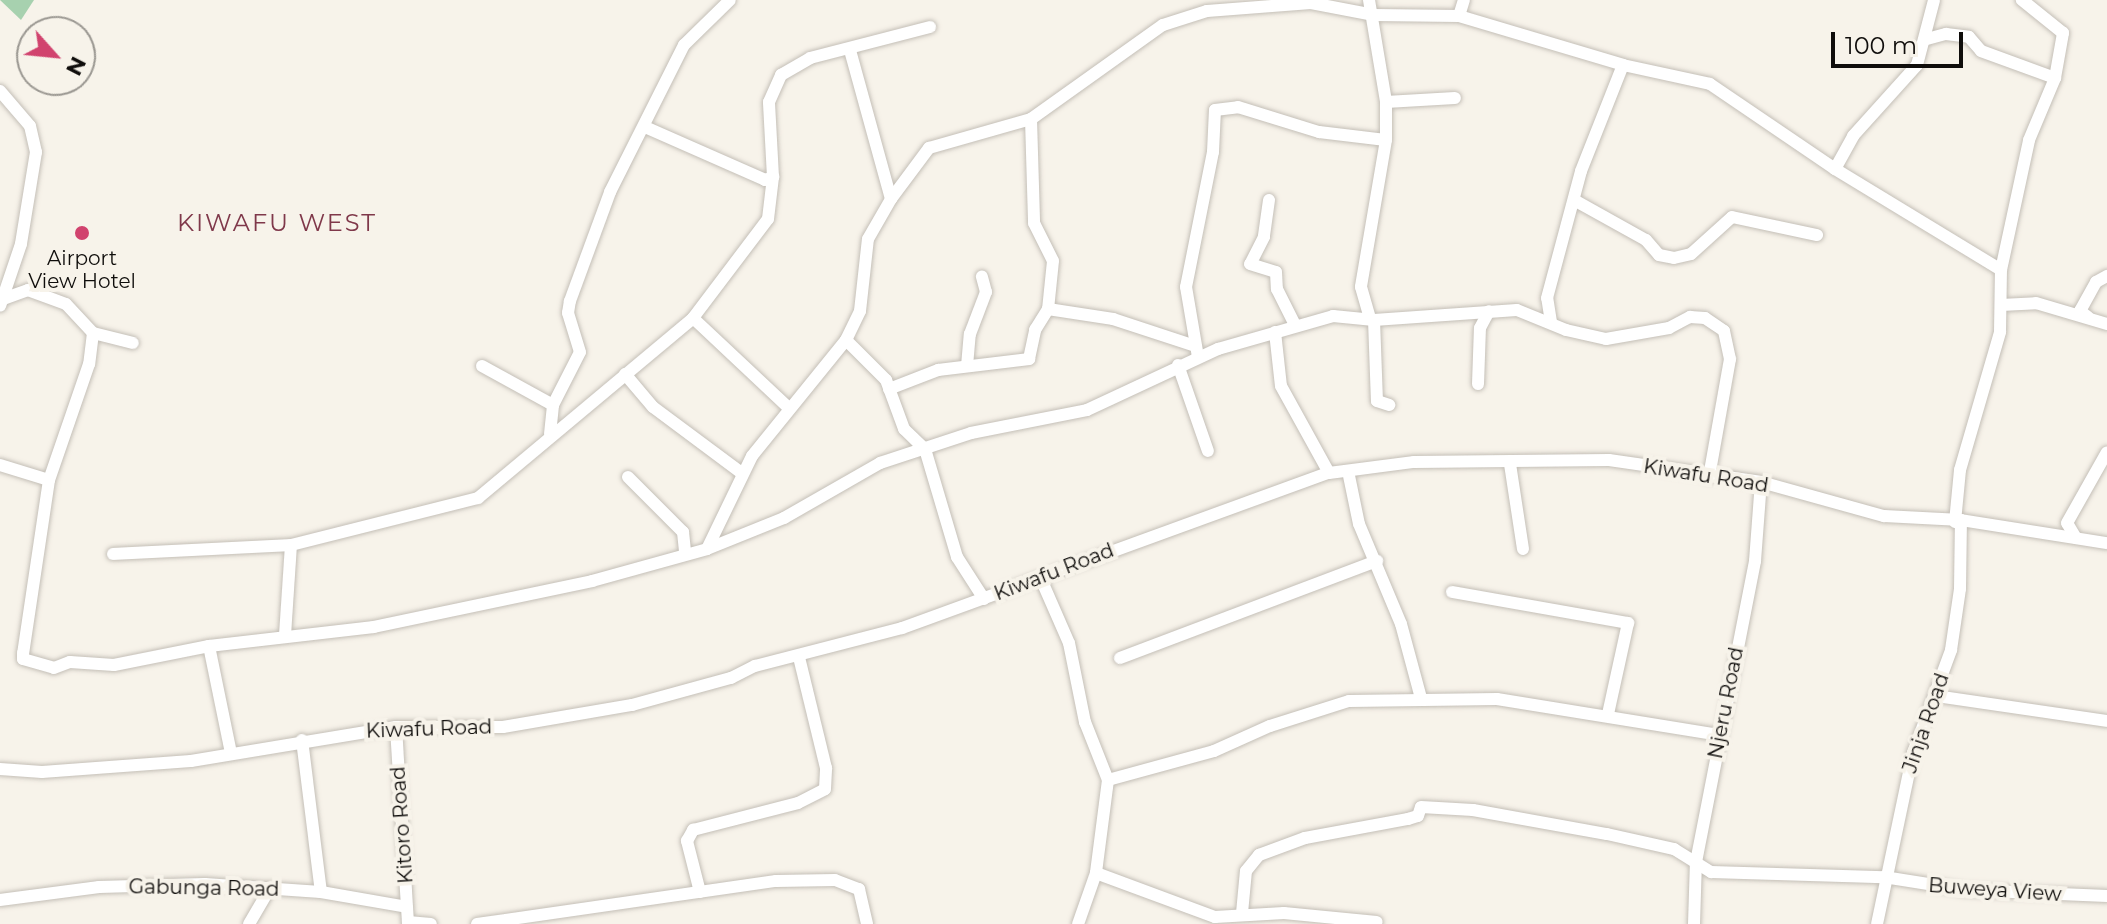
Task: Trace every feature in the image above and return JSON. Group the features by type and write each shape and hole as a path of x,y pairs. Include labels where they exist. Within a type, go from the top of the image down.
{"street":[{"path":"550,434 553,405 580,352 568,313 570,301 610,192 684,45 730,0"},
{"path":"1369,0 1374,15 1386,102 1386,140 1361,287 1372,319 1377,401 1389,405"},
{"path":"1459,16 1464,0"},
{"path":"1835,169 1853,136 1917,65 1927,39 1934,0"},
{"name":"Jinja Road","path":"1877,924 1884,877 1917,739 1936,696 1951,650 1960,589 1960,470 1994,360 2001,305 2001,270 2029,140 2055,78 2061,28 2022,0"},
{"path":"707,549 743,474 789,408 846,340 860,311 868,239 891,199 929,148 1031,119 1163,25 1206,6 1311,3 1374,15 1459,16 1623,65 1710,84 1835,169 2001,270"},
{"path":"113,554 291,545 457,507 496,487 550,434 693,318 763,230 773,177 772,88 794,65 930,27"},
{"path":"1927,39 1946,34 1969,37 1981,51 2055,78"},
{"path":"850,50 891,199"},
{"path":"1551,322 1547,298 1574,200 1623,65"},
{"path":"0,91 30,126 36,152 16,264 2,302"},
{"path":"1386,102 1455,98"},
{"path":"1195,351 1186,287 1213,152 1215,110 1238,107 1319,132 1386,140"},
{"path":"889,389 967,366 1029,359 1048,309 1053,261 1034,223 1031,119"},
{"path":"645,127 765,180 773,177"},
{"path":"1269,200 1264,237 1250,264 1276,272 1277,289 1295,325"},
{"path":"1574,200 1646,240 1659,255 1674,258 1691,254 1732,217 1817,235"},
{"path":"16,264 28,290 66,304 93,333 133,343"},
{"path":"2093,320 2080,311 2096,282 2107,276"},
{"path":"967,366 970,334 986,292 982,277"},
{"path":"2,302 28,290"},
{"path":"2001,305 2036,303 2107,324"},
{"path":"1048,309 1113,319 1195,351"},
{"path":"93,333 89,364 49,480 23,659 54,668 70,662 114,665 209,646 374,627 592,581 685,552 707,549 784,518 880,463 971,433 1087,410 1178,365 1195,351 1333,316 1372,319 1517,310 1606,339 1669,328 1690,317 1705,318 1724,331 1730,359 1709,477"},
{"path":"1478,384 1480,328 1489,311"},
{"path":"693,318 789,408"},
{"path":"1275,332 1281,386 1329,473"},
{"path":"846,340 889,389 904,429 925,449 957,557 984,599"},
{"path":"1178,365 1208,451"},
{"path":"482,366 553,405"},
{"path":"625,374 653,407 743,474"},
{"path":"2076,538 2067,523 2107,452"},
{"name":"Kiwafu Road","path":"0,769 56,771 231,753 396,727 503,727 565,718 661,697 984,599 1041,579 1086,558 1329,473 1414,462 1510,464 1547,459 1609,460 1709,477 1761,482 1884,516 1958,521 2107,543"},
{"path":"1510,464 1523,549"},
{"path":"0,465 49,480"},
{"path":"1348,471 1359,524 1377,561 1421,698"},
{"path":"628,477 683,532 685,552"},
{"name":"Njeru Road","path":"1694,924 1696,862 1755,561 1761,482"},
{"path":"285,635 291,545"},
{"path":"1120,658 1377,561"},
{"path":"1041,579 1069,643 1085,722 1108,780 1096,873 1078,924"},
{"path":"1452,592 1628,623 1608,714"},
{"path":"209,646 231,753"},
{"path":"700,892 687,841 690,833 798,803 825,789 826,768 799,657"},
{"path":"1936,696 2107,721"},
{"path":"1108,780 1214,751 1270,726 1349,701 1497,699 1608,714 1720,735"},
{"name":"Kitoro Road","path":"396,727 408,923"},
{"path":"302,740 321,892"},
{"name":"Buweya View","path":"1242,913 1246,871 1259,855 1305,838 1408,819 1418,816 1421,807 1473,810 1674,849 1711,872 1758,877 1884,877 1966,890 2107,896"},
{"path":"1096,873 1215,917 1242,913 1377,922"},
{"path":"477,924 776,881 846,881 859,889 867,924"},
{"name":"Gabunga Road","path":"0,900 151,884 321,892 407,907"},
{"path":"249,924 270,888"},
{"path":"408,923 431,924"}],"green space":[{"path":"0,0 34,0 24,16 17,16"}],"place":[{"name":"Airport View Hotel","path":"82,233"}],"district":[{"name":"KIWAFU WEST","path":"277,223"}]}
